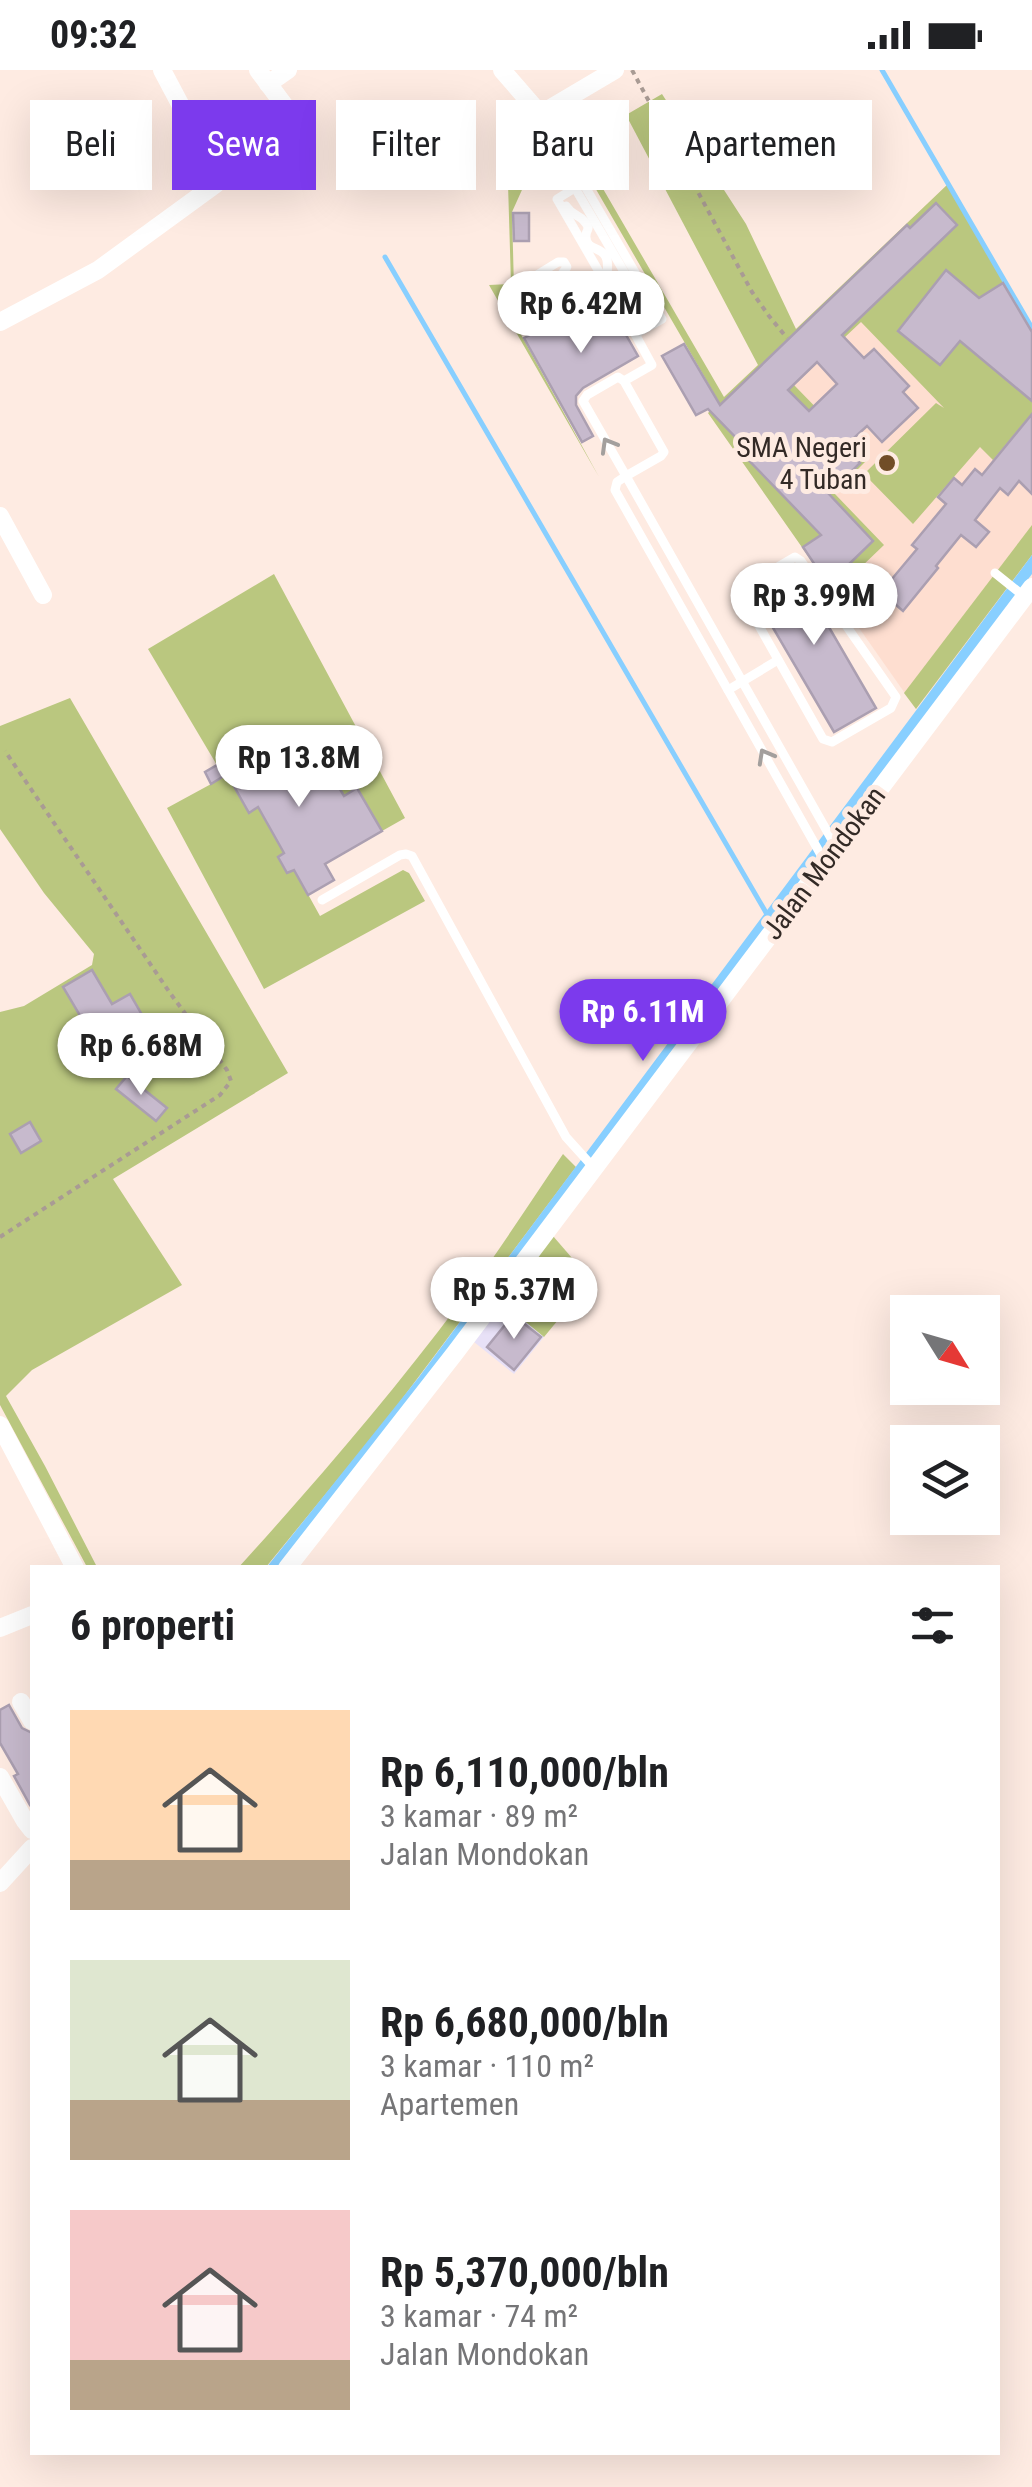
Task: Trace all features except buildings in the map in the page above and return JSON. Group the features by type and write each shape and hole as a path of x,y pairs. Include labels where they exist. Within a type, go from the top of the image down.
{"street":[{"path":"0,322 98,270 216,184 214,168 162,70"},
{"path":"280,100 263,77 288,70"},
{"path":"502,70 534,107 544,112 615,70"},
{"path":"0,516 44,595"},
{"name":"Jalan Mondokan","path":"289,1565 455,1353 589,1163 1025,592"},
{"path":"0,1425 73,1565"},
{"path":"0,1628 30,1616"},
{"path":"21,1702 30,1718"},
{"path":"0,1777 28,1825"},
{"path":"0,1883 30,1850"}],"lane":[{"path":"572,190 556,199 652,365 624,381"},
{"path":"582,190 654,323"},
{"path":"583,190 638,278 654,323"},
{"path":"564,195 568,211 583,219 587,226 588,244 606,257 608,278 627,292 628,311 654,323"},
{"path":"541,325 539,315 533,313 519,285 564,262 567,268 560,282 564,286 575,283 580,289 551,310 550,316 608,287"},
{"path":"635,334 654,323"},
{"path":"829,852 813,841 617,493 616,485 626,476 664,452 624,381 617,378 585,396 583,401 626,476 825,828 829,852"},
{"path":"795,557 802,561 894,692 896,702 828,742 778,660 741,592 747,584 795,557"},
{"path":"995,573 1025,592"},
{"path":"728,690 778,660"},
{"path":"322,900 400,856 412,856 566,1137 589,1163"}],"path":[{"path":"632,70 752,292 787,338"},
{"path":"0,1238 220,1095 231,1081 228,1070 170,993 5,751"}],"shaded area":[{"name":"SMA Negeri 4 Tuban","path":"948,184 1032,329 1032,555 916,709 708,413"},
{"path":"503,1303 544,1337 514,1374 474,1342"}],"green space":[{"path":"649,102 649,159 629,121 629,113"},
{"path":"948,184 1032,329 1032,413 993,460 980,447 913,524 864,474 936,403 944,408 861,322 794,385 867,460 834,493 884,545 834,593 708,413 719,402 596,190 604,190 724,397 758,365 666,190 724,190 746,224 796,329"},
{"path":"508,190 522,190 512,212 514,288 500,296 599,477 489,285 511,284"},
{"path":"1032,525 1032,555 916,709 904,693"},
{"path":"274,574 405,818 299,878 320,916 403,870 409,873 425,901 264,989 167,808 224,777 148,649"},
{"path":"70,698 288,1073 113,1179 182,1285 32,1370 6,1396 96,1565 86,1565 0,1405 0,1012 24,1006 92,965 94,954 44,893 0,829 0,726"},
{"path":"563,1154 576,1167 387,1419 268,1565 241,1565 352,1439 486,1267"},
{"path":"553,1236 591,1280 544,1337 503,1303"}],"water":[{"path":"1032,555 1032,574 422,1388 280,1565 268,1565 419,1377"}],"waterway":[{"path":"882,70 1032,328"},
{"path":"385,257 768,916"}],"place":[{"name":"SMA Negeri 4 Tuban","path":"887,463"}]}
